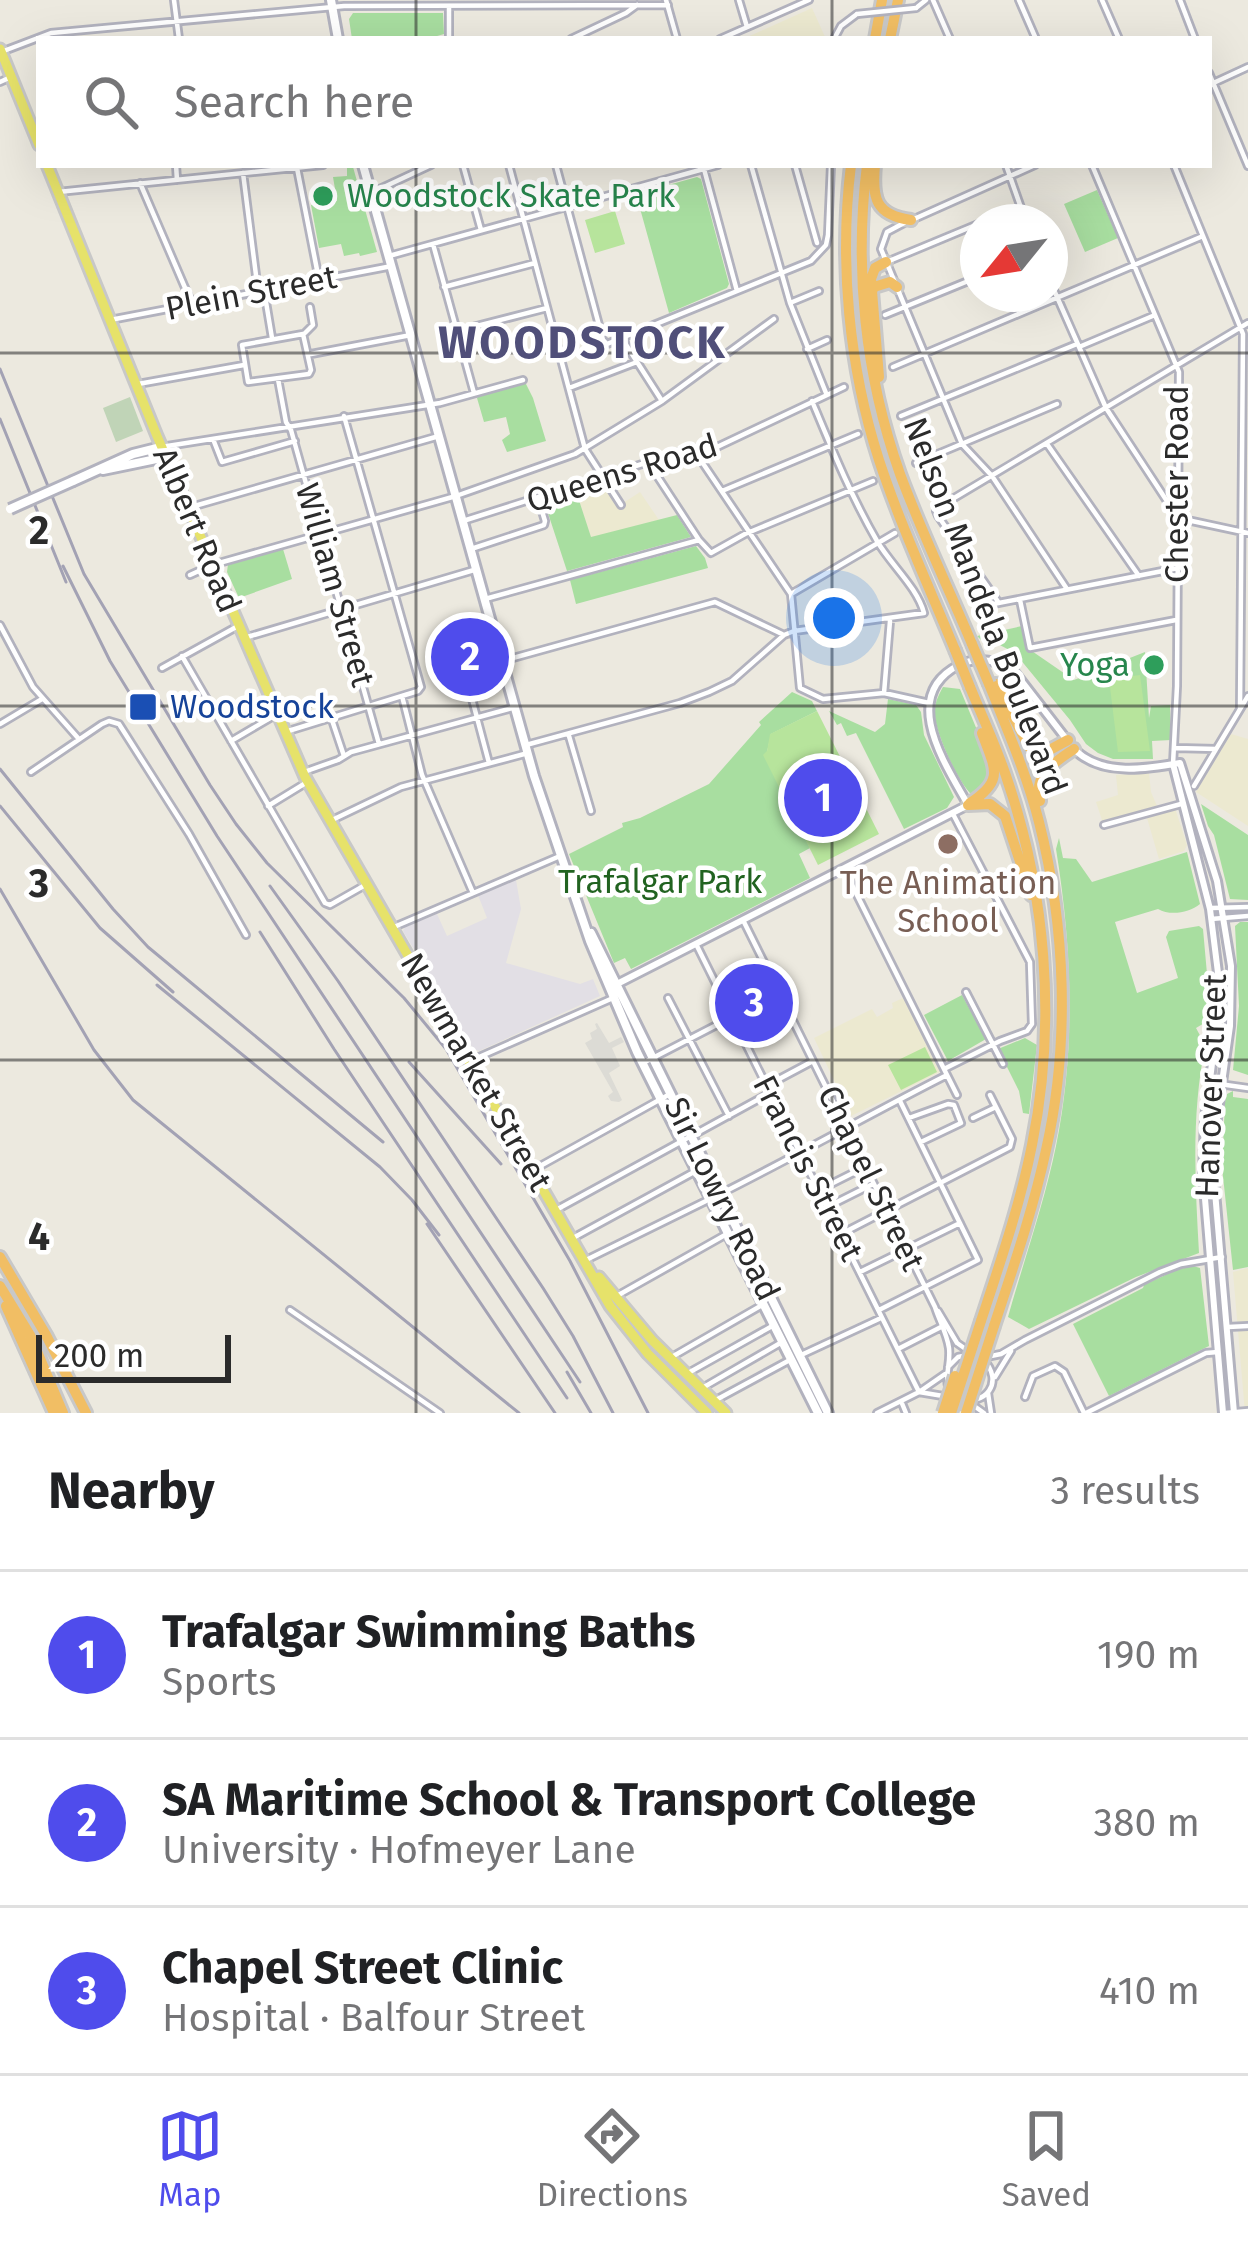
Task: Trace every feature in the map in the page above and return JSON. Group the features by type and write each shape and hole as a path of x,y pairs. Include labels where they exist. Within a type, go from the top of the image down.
{"highway":[{"path":"873,36 882,0"},
{"path":"891,36 898,0"},
{"name":"Nelson Mandela Boulevard","path":"848,168 850,308 863,399 886,480 1004,767 1033,874 1043,951 1045,1023 1038,1113 1020,1196 947,1413"},
{"path":"871,168 878,203 892,218 911,220"},
{"name":"Nelson Mandela Boulevard","path":"871,168 862,276 867,342 878,398 900,474 992,682 1028,783 1054,897 1062,988 1052,1115 1033,1202 968,1408"},
{"path":"878,398 873,274 886,262"},
{"path":"872,292 881,283 897,287"},
{"path":"992,682 1029,747 1044,753 1071,745"},
{"path":"968,688 995,770 992,786 968,805"},
{"path":"1054,897 1055,870 1037,792 1039,778 1071,745"},
{"path":"968,805 990,804 1005,815 1043,951"},
{"path":"0,1257 83,1413"},
{"path":"0,1290 53,1413"},
{"path":"0,1290 29,1335 63,1413"}],"main road":[{"path":"332,3 338,36"},
{"path":"1,51 6,80 35,124"},
{"name":"Albert Road","path":"48,168 164,452 305,777 367,884"},
{"name":"Sir Lowry Road","path":"365,168 560,856 614,992 818,1413"},
{"path":"5,511 90,473 164,452"},
{"name":"Newmarket Street","path":"367,884 610,1306 707,1413"},
{"name":"Newmarket Street","path":"586,1260 670,1358 726,1413"},
{"name":"Sir Lowry Road","path":"768,1302 782,1342 828,1413"}],"street":[{"path":"175,0 179,36"},
{"path":"739,0 746,27"},
{"path":"726,36 809,0"},
{"path":"916,8 929,0 949,36"},
{"path":"1019,0 1035,36"},
{"path":"1102,0 1118,36"},
{"path":"1180,0 1195,36"},
{"path":"43,36 332,3 667,2 675,36"},
{"path":"449,36 452,4"},
{"path":"577,36 637,5"},
{"path":"836,36 857,14 916,8 940,17"},
{"path":"1,51 36,38"},
{"path":"1212,84 1248,67"},
{"path":"1212,86 1248,166"},
{"path":"176,168 177,180"},
{"path":"217,168 218,176"},
{"path":"58,192 297,168 320,280"},
{"path":"371,193 424,168"},
{"path":"464,168 481,230"},
{"path":"510,168 585,449 621,505"},
{"path":"557,168 608,344 811,261 826,245 831,168"},
{"name":"Plein Street","path":"110,320 320,280 710,168"},
{"path":"754,168 790,303 826,394"},
{"path":"796,168 817,243"},
{"path":"1007,168 1018,204"},
{"path":"1028,168 890,229 881,249 962,444 992,476 1067,589"},
{"name":"Chester Road","path":"1093,168 1177,366 1176,764"},
{"path":"1175,168 1245,325 1240,709"},
{"path":"704,170 736,291"},
{"path":"243,173 272,338"},
{"path":"140,183 192,304"},
{"path":"886,262 960,232"},
{"path":"1068,293 1203,236"},
{"path":"433,244 474,393"},
{"path":"445,287 535,263"},
{"path":"885,315 960,284"},
{"path":"790,303 819,291"},
{"path":"304,334 309,374 250,383 242,345 304,334 313,325 310,307"},
{"path":"457,331 548,308"},
{"path":"893,367 1023,312"},
{"path":"1063,312 1106,408 1178,518 1245,532"},
{"path":"901,416 1155,315"},
{"path":"190,574 456,496 585,449 774,319"},
{"path":"999,603 935,511 1245,325"},
{"path":"308,355 411,335"},
{"path":"622,339 662,400"},
{"path":"807,349 827,340"},
{"path":"568,388 637,362"},
{"path":"136,385 244,365"},
{"name":"William Street","path":"278,379 379,744"},
{"path":"164,452 213,439 440,403 523,380"},
{"name":"Queens Road","path":"463,521 691,448 698,455 844,387"},
{"path":"330,820 423,779 489,763 709,692 732,681 794,631 924,613 850,491 812,401"},
{"path":"916,463 1058,404"},
{"path":"285,732 421,688 344,416"},
{"path":"722,491 858,434"},
{"path":"188,507 439,436"},
{"path":"213,439 222,462 295,441"},
{"path":"1047,444 1139,575"},
{"path":"698,455 791,594 801,689 824,699 884,693 929,703"},
{"path":"648,462 712,553 749,532 873,481"},
{"path":"471,549 544,525 538,497"},
{"path":"791,594 895,533"},
{"path":"485,599 699,540"},
{"path":"978,607 1178,568"},
{"path":"244,638 477,569"},
{"path":"1020,598 1030,648 1176,620"},
{"path":"502,661 715,602 784,635"},
{"path":"884,693 890,619"},
{"path":"0,625 29,681 78,738"},
{"path":"161,668 238,626"},
{"path":"182,656 328,905 367,884"},
{"path":"470,1061 614,992 696,944 968,805 931,730 929,703 939,681 952,670 979,659 1013,670 1087,760 1106,767 1176,764"},
{"path":"467,680 489,763"},
{"path":"402,696 423,779 473,893"},
{"path":"1194,786 1248,696"},
{"path":"0,724 43,699"},
{"path":"268,806 305,777 344,756 516,707"},
{"path":"231,741 277,714"},
{"path":"331,717 344,756"},
{"path":"31,772 78,738 116,722 174,808 246,934"},
{"path":"568,734 591,811"},
{"path":"1176,748 1216,749"},
{"name":"Hanover Street","path":"1176,764 1181,804 1210,909 1218,986 1203,1175 1224,1413"},
{"name":"Hanover Street","path":"1176,764 1208,846 1225,918 1232,995 1214,1180 1234,1413"},
{"path":"1104,825 1181,804"},
{"path":"586,1260 800,1154 993,1045 1027,1031 1032,1024 1030,962 953,814"},
{"path":"392,928 560,856"},
{"path":"844,868 957,1095"},
{"path":"1210,909 1248,907"},
{"path":"1211,919 1248,916"},
{"name":"Chapel Street","path":"743,920 934,1306 957,1342 972,1354"},
{"name":"Francis Street","path":"696,944 919,1392"},
{"path":"966,992 1004,1064"},
{"path":"668,998 729,1116"},
{"path":"741,1035 788,1010"},
{"path":"647,1061 732,1018"},
{"path":"556,1210 729,1116 813,1061"},
{"path":"1209,1083 1248,1088"},
{"path":"841,1234 1012,1143 990,1095"},
{"path":"533,1170 665,1097"},
{"path":"714,1400 978,1260 899,1099"},
{"path":"909,1118 951,1103 961,1124 921,1142"},
{"path":"973,1118 996,1107"},
{"path":"572,1238 701,1168"},
{"path":"819,1190 865,1168"},
{"path":"827,1207 873,1184"},
{"path":"860,1272 960,1222"},
{"path":"615,1297 732,1232"},
{"path":"877,1413 919,1392 958,1357 994,1357 1160,1272 1222,1257"},
{"path":"670,1358 768,1302"},
{"name":"Chapel Street","path":"934,1306 948,1344 946,1387 956,1399"},
{"path":"290,1310 440,1413"},
{"path":"687,1374 774,1325"},
{"path":"1228,1327 1248,1326"},
{"path":"898,1349 941,1327"},
{"path":"702,1388 782,1342"},
{"path":"919,1392 956,1399 988,1413 993,1380 1014,1346"},
{"path":"1025,1397 1033,1376 1055,1366 1064,1372 1085,1413 1206,1353 1218,1352"},
{"path":"981,1357 990,1366 993,1380"},
{"path":"968,1408 988,1393"},
{"path":"901,1401 907,1413"},
{"path":"1106,1403 1111,1413"},
{"path":"1224,1413 1248,1411"}],"shaded area":[{"path":"812,8 825,36 750,36"},
{"path":"602,483 617,507 640,492 659,520 591,538 576,491 593,485 595,489"},
{"path":"486,641 494,670 456,681 448,651"},
{"path":"1231,734 1248,739 1248,826 1196,792"},
{"path":"1149,773 1157,806 1173,802 1187,845 1184,851 1159,859 1145,811 1103,823 1096,802 1118,795 1116,775"},
{"path":"516,880 521,909 506,963 580,984 593,979 600,996 479,1051 473,1049 403,931 437,914 447,936 487,918 478,895"},
{"path":"903,998 940,1072 851,1116 814,1038 872,1009 877,1017"},
{"path":"597,1023 609,1043 621,1037 624,1042 612,1048 620,1066 609,1073 619,1102 608,1096 613,1092 585,1043 592,1039 590,1033"},
{"path":"1248,1268 1248,1413 1245,1413 1233,1272"}],"green space":[{"path":"353,13 443,13 444,34 352,36 349,19"},
{"path":"347,168 353,168 377,252 344,256 341,244 319,248 311,205 337,201 333,177 347,176"},
{"path":"697,177 729,284 669,313 636,194"},
{"path":"1097,190 1118,238 1085,252 1068,204 1064,204"},
{"path":"615,211 625,244 595,253 585,220"},
{"path":"525,382 546,441 507,452 502,440 510,434 506,417 484,422 477,398"},
{"path":"130,397 143,431 116,442 103,408"},
{"path":"576,491 591,537 677,515 691,537 567,571 544,501"},
{"path":"696,546 708,568 576,604 570,580"},
{"path":"283,549 292,579 239,598 228,564"},
{"path":"1022,626 1026,647 1074,680 1145,652 1149,718 1151,706 1170,705 1171,740 1152,741 1153,759 1113,759 1086,744 1015,653 977,636"},
{"path":"1140,675 1150,751 1118,752 1109,679"},
{"path":"943,687 960,689 982,742 991,777 977,794 972,795 961,780 939,733 935,707"},
{"name":"Trafalgar Park","path":"792,692 812,701 817,711 771,734 764,755 810,848 799,854 810,878 631,969 625,958 614,963 569,854 623,827 622,823 709,784 759,722"},
{"path":"888,699 916,705 921,712 924,735 954,797 947,808 904,829 856,733 847,736 829,711 875,732 885,724"},
{"path":"817,711 879,834 818,865 763,755 770,734"},
{"path":"1201,804 1248,835 1248,900 1230,899"},
{"path":"1059,838 1063,858 1076,859 1092,882 1187,852 1200,904 1185,911 1158,909 1115,922 1137,993 1178,978 1166,937 1169,931 1203,929 1206,1022 1196,1028 1206,1042 1196,1121 1199,1253 1136,1277 1029,1329 1008,1317 1056,1146 1067,1072 1068,960 1056,849"},
{"path":"1248,922 1248,1075 1233,1070 1239,1006 1235,926"},
{"path":"962,995 986,1039 948,1061 924,1015"},
{"path":"1025,1038 1037,1045 1029,1114 1023,1113 1019,1091 998,1049"},
{"path":"925,1047 937,1072 901,1090 888,1065"},
{"path":"1233,1091 1233,1097 1248,1099 1248,1267 1233,1270 1222,1167 1225,1102"},
{"path":"1193,1266 1200,1268 1209,1346 1109,1396 1073,1324 1144,1285"}],"railway":[{"path":"0,369 84,574 210,785 267,863 404,998 446,1049 570,1261 648,1413"},
{"path":"0,419 66,582"},
{"path":"63,566 110,661 217,836 580,1382"},
{"path":"0,769 148,947 383,1142"},
{"path":"0,806 100,928 173,992"},
{"path":"270,886 543,1288 613,1413"},
{"path":"0,889 94,1050 133,1100 519,1413"},
{"path":"260,932 567,1398"},
{"path":"157,985 380,1167 439,1235"},
{"path":"409,1062 501,1164"},
{"path":"427,1224 555,1413"},
{"path":"567,1372 591,1413"}],"place":[{"name":"Woodstock Skate Park","path":"323,196"},
{"name":"SA Maritime School & Transport College","path":"470,657"},
{"name":"Yoga","path":"1154,665"},
{"name":"Woodstock","path":"143,707"},
{"name":"Trafalgar Swimming Baths","path":"823,798"},
{"name":"The Animation School","path":"948,844"},
{"name":"Chapel Street Clinic","path":"754,1003"}],"district":[{"name":"WOODSTOCK","path":"583,343"}]}
